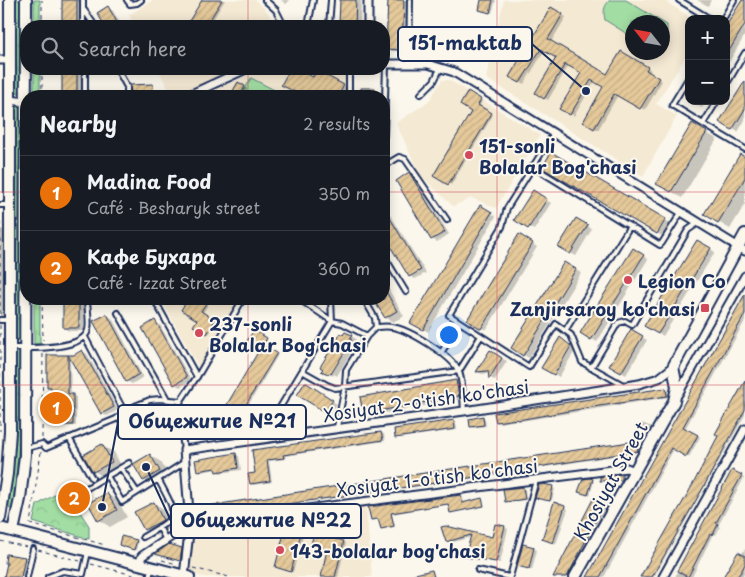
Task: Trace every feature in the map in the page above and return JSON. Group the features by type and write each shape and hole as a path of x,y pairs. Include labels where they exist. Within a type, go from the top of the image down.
{"main road":[{"path":"0,518 5,496 10,453 10,348 4,320 5,205 10,100 5,60 10,0"},
{"path":"26,0 26,20"},
{"path":"26,75 26,90"},
{"path":"673,367 742,249 745,234"},
{"path":"13,531 22,490 25,448 26,305"},
{"name":"Khosiyat Street","path":"575,577 674,401 677,387 673,367"},
{"path":"0,528 153,568 186,573"}],"street":[{"path":"368,0 368,20"},
{"path":"390,64 428,64 454,72 742,249"},
{"path":"200,90 233,75"},
{"path":"10,100 20,101"},
{"name":"Khosiyat Street","path":"674,401 745,276"},
{"name":"Xosiyat 2-o'tish ko'chasi","path":"184,450 464,411 625,386 652,381 665,375 673,367"},
{"path":"663,577 745,429"},
{"path":"184,450 190,524 186,573"},
{"name":"Xosiyat 1-o'tish ko'chasi","path":"139,564 142,556 190,524 627,468 634,471"}],"lane":[{"path":"82,0 83,20"},
{"path":"127,0 130,4 141,0"},
{"path":"266,0 276,10 281,20"},
{"path":"309,20 313,0"},
{"path":"329,20 331,0"},
{"path":"409,64 410,0"},
{"path":"679,0 703,15"},
{"path":"725,15 734,0"},
{"path":"83,8 91,20"},
{"path":"730,78 745,53"},
{"path":"421,94 434,81 441,67"},
{"path":"85,75 85,90"},
{"path":"120,75 127,90"},
{"path":"349,75 349,90"},
{"path":"385,75 385,90"},
{"path":"685,83 672,104 745,149"},
{"path":"703,124 715,105"},
{"path":"554,133 507,208 502,227 449,316 529,366 556,324 571,335 582,362 625,386"},
{"path":"390,162 399,157 405,159 447,220"},
{"path":"532,166 660,245 682,211"},
{"path":"591,368 618,323 625,321 632,324 688,230 700,222"},
{"path":"565,331 630,226"},
{"path":"390,266 406,292"},
{"path":"10,348 43,348 66,345 85,337 88,330 87,305"},
{"path":"157,305 197,377"},
{"path":"184,450 178,405 197,377 239,305"},
{"path":"308,305 332,322 342,323 367,336"},
{"path":"261,439 332,322 331,305"},
{"path":"367,305 375,318 376,328"},
{"path":"118,313 167,399"},
{"path":"441,353 460,323"},
{"path":"337,428 346,370 367,336 376,328 391,327 406,331 428,343 441,353 459,371 464,411"},
{"path":"459,371 481,336"},
{"path":"85,337 125,413"},
{"path":"302,371 327,386 336,388 459,371"},
{"path":"25,448 42,444 46,448 116,420 135,406 150,400 167,399 181,401"},
{"path":"69,438 92,478"},
{"path":"108,476 122,502 185,462"},
{"path":"82,491 128,463"},
{"path":"121,468 137,492"},
{"path":"142,537 169,521 172,515 173,508 158,479"},
{"path":"478,570 509,577 536,479"},
{"path":"159,527 166,540"},
{"path":"27,577 32,549"},
{"path":"48,577 63,571 83,576 88,552"}],"path":[{"path":"42,0 42,20"},
{"path":"42,75 42,90"},
{"path":"0,222 4,320 0,434"},
{"path":"42,305 42,444 30,524 105,545"},
{"path":"0,540 141,577"},
{"path":"153,568 229,577"}],"shaded area":[{"path":"153,0 255,0 268,12 271,20 132,20 129,15"},
{"path":"504,0 663,0 687,15 685,15 685,57 656,104 677,116 643,176 486,78"},
{"path":"161,75 221,75 187,90 169,90"},
{"path":"249,75 345,75 345,90 215,90"},
{"name":"151-sonli Bolalar Bog'chasi","path":"442,80 449,80 540,135 496,208 472,198 453,206 420,175 396,123 429,101"},
{"name":"237-sonli Bolalar Bog'chasi","path":"164,305 236,305 199,368"},
{"name":"143-bolalar bog'chasi","path":"366,507 372,577 205,577 187,573 193,526"}],"green space":[{"path":"16,0 20,0 20,92 18,93 17,92"},
{"path":"34,0 40,0 40,20 34,20"},
{"path":"610,0 626,0 651,15 625,15 625,33 605,20 604,9"},
{"path":"34,75 40,75 40,90 34,90"},
{"path":"251,78 274,90 244,90"},
{"path":"20,106 20,341 16,341 16,107"},
{"path":"34,305 40,305 40,344 34,344"},
{"path":"18,351 20,354 20,412 15,489 12,508 10,509 16,439 16,354"},
{"path":"65,489 89,526 89,539 33,522 37,505"}],"building":[{"path":"62,0 77,0 77,20 62,20"},
{"path":"202,0 222,0 210,20 190,20"},
{"path":"340,0 356,0 355,20 339,20"},
{"path":"388,0 404,0 402,50 390,49 390,20 387,20"},
{"path":"481,0 493,0 490,13 479,10"},
{"path":"742,0 745,0 745,24 730,49 730,20"},
{"path":"108,6 116,20 101,20 97,13"},
{"path":"551,7 563,14 548,39 607,74 621,51 625,53 625,60 636,60 648,67 646,70 659,78 640,109 614,94 594,129 583,122 603,87 591,80 570,115 559,109 581,73 565,64 544,99 535,93 556,58 541,49 520,83 509,77"},
{"path":"62,75 77,75 77,90 62,90"},
{"path":"287,75 309,75 313,77 314,75 325,75 344,85 341,90 291,90 281,85"},
{"path":"745,81 745,109 732,130 719,122"},
{"path":"238,82 245,86 243,90 233,90"},
{"path":"153,84 154,90 131,90 130,85"},
{"path":"361,88 375,88 375,90 361,90"},
{"path":"468,91 481,99 478,105 492,113 448,185 433,176 471,112 460,105"},
{"path":"692,123 707,132 671,192 656,184"},
{"path":"551,152 666,219 657,234 542,168"},
{"path":"740,154 745,157 745,178 718,223 704,214"},
{"path":"409,172 445,232 431,240 396,181"},
{"path":"533,190 547,199 528,229 514,220"},
{"path":"480,205 492,212 423,330 410,323"},
{"path":"390,218 421,270 409,277 390,246"},
{"path":"576,218 588,225 570,254 558,247"},
{"path":"519,234 533,243 481,329 467,320"},
{"path":"697,240 711,248 658,334 644,326"},
{"path":"633,248 644,255 591,340 580,333"},
{"path":"564,262 576,269 523,356 511,348"},
{"path":"745,294 745,314 683,427 698,435 686,457 671,448 600,577 587,577"},
{"path":"390,299 397,311 385,318 377,305 390,305"},
{"path":"63,305 79,305 79,328 63,328"},
{"path":"184,305 205,305 201,311 215,320 207,334 193,326 197,320 181,310"},
{"path":"107,314 139,374 126,382 93,321"},
{"path":"155,320 187,377 174,385 142,328"},
{"path":"631,329 643,336 621,373 609,366"},
{"path":"254,330 267,338 263,345 277,353 233,426 219,418 258,352 245,344"},
{"path":"345,332 352,335 350,339 352,340 331,374 321,371 323,369 320,367 341,333 343,335"},
{"path":"560,337 571,346 554,375 541,368"},
{"path":"82,350 114,407 101,414 68,355 74,355"},
{"path":"490,350 502,358 489,379 488,371 476,372"},
{"path":"47,355 68,355 68,394 73,394 73,425 52,425 52,421 49,421 49,415 51,415 51,387 47,387"},
{"path":"456,380 459,396 363,414 360,397"},
{"path":"745,381 745,410 652,577 640,577 692,486 718,436 715,434"},
{"path":"305,382 333,400 325,412 297,395"},
{"path":"666,388 667,396 518,420 496,422 494,413"},
{"path":"483,416 484,425 470,427 469,419"},
{"path":"454,420 455,429 395,438 394,429"},
{"path":"381,432 383,440 283,455 284,458 267,460 270,481 250,484 248,474 255,473 252,450"},
{"path":"636,441 638,451 450,481 201,516 200,507"},
{"path":"102,444 112,462 93,472 83,455"},
{"path":"236,453 238,468 216,472 215,468 197,471 195,460"},
{"path":"150,454 160,471 143,481 133,464"},
{"path":"732,470 742,475 716,523 718,524 713,535 710,534 688,577 677,571"},
{"path":"622,474 622,480 600,481 600,477"},
{"path":"583,479 593,479 588,495 578,492"},
{"path":"539,485 553,486 550,501 535,498"},
{"path":"523,487 525,499 505,502 503,489"},
{"path":"107,493 117,510 98,521 88,503"},
{"path":"461,495 462,503 482,498 484,506 450,513 448,504 391,513 394,526 381,529 378,519 371,520 368,507"},
{"path":"593,499 604,504 580,552 567,577 553,577"},
{"path":"154,502 163,520 144,530 134,512"},
{"path":"554,502 565,506 553,543 542,539"},
{"path":"495,524 505,526 496,562 465,557 471,535 446,542 441,527 446,526 492,537"},
{"path":"286,526 302,529 291,572 275,567"},
{"path":"315,528 330,531 328,537 344,541 335,577 321,577 327,550 311,545"},
{"path":"121,536 137,540 134,550 119,545"},
{"path":"169,544 182,548 180,561 155,554"},
{"path":"523,544 534,547 529,569 517,566"},
{"path":"738,552 745,556 745,564 741,572 737,577 723,577"},
{"path":"6,554 25,557 21,577 4,577 7,563 5,563"},
{"path":"432,570 434,577 411,577 411,575"}],"place":[{"name":"151-maktab","path":"586,91"},
{"name":"151-sonli Bolalar Bog'chasi","path":"469,155"},
{"name":"Legion Co","path":"628,280"},
{"name":"Zanjirsaroy ko'chasi","path":"705,308"},
{"name":"237-sonli Bolalar Bog'chasi","path":"199,333"},
{"name":"Madina Food","path":"56,408"},
{"name":"Общежитие №22","path":"146,467"},
{"name":"Кафе Бухара","path":"74,498"},
{"name":"Общежитие №21","path":"102,507"},
{"name":"143-bolalar bog'chasi","path":"280,550"}]}
